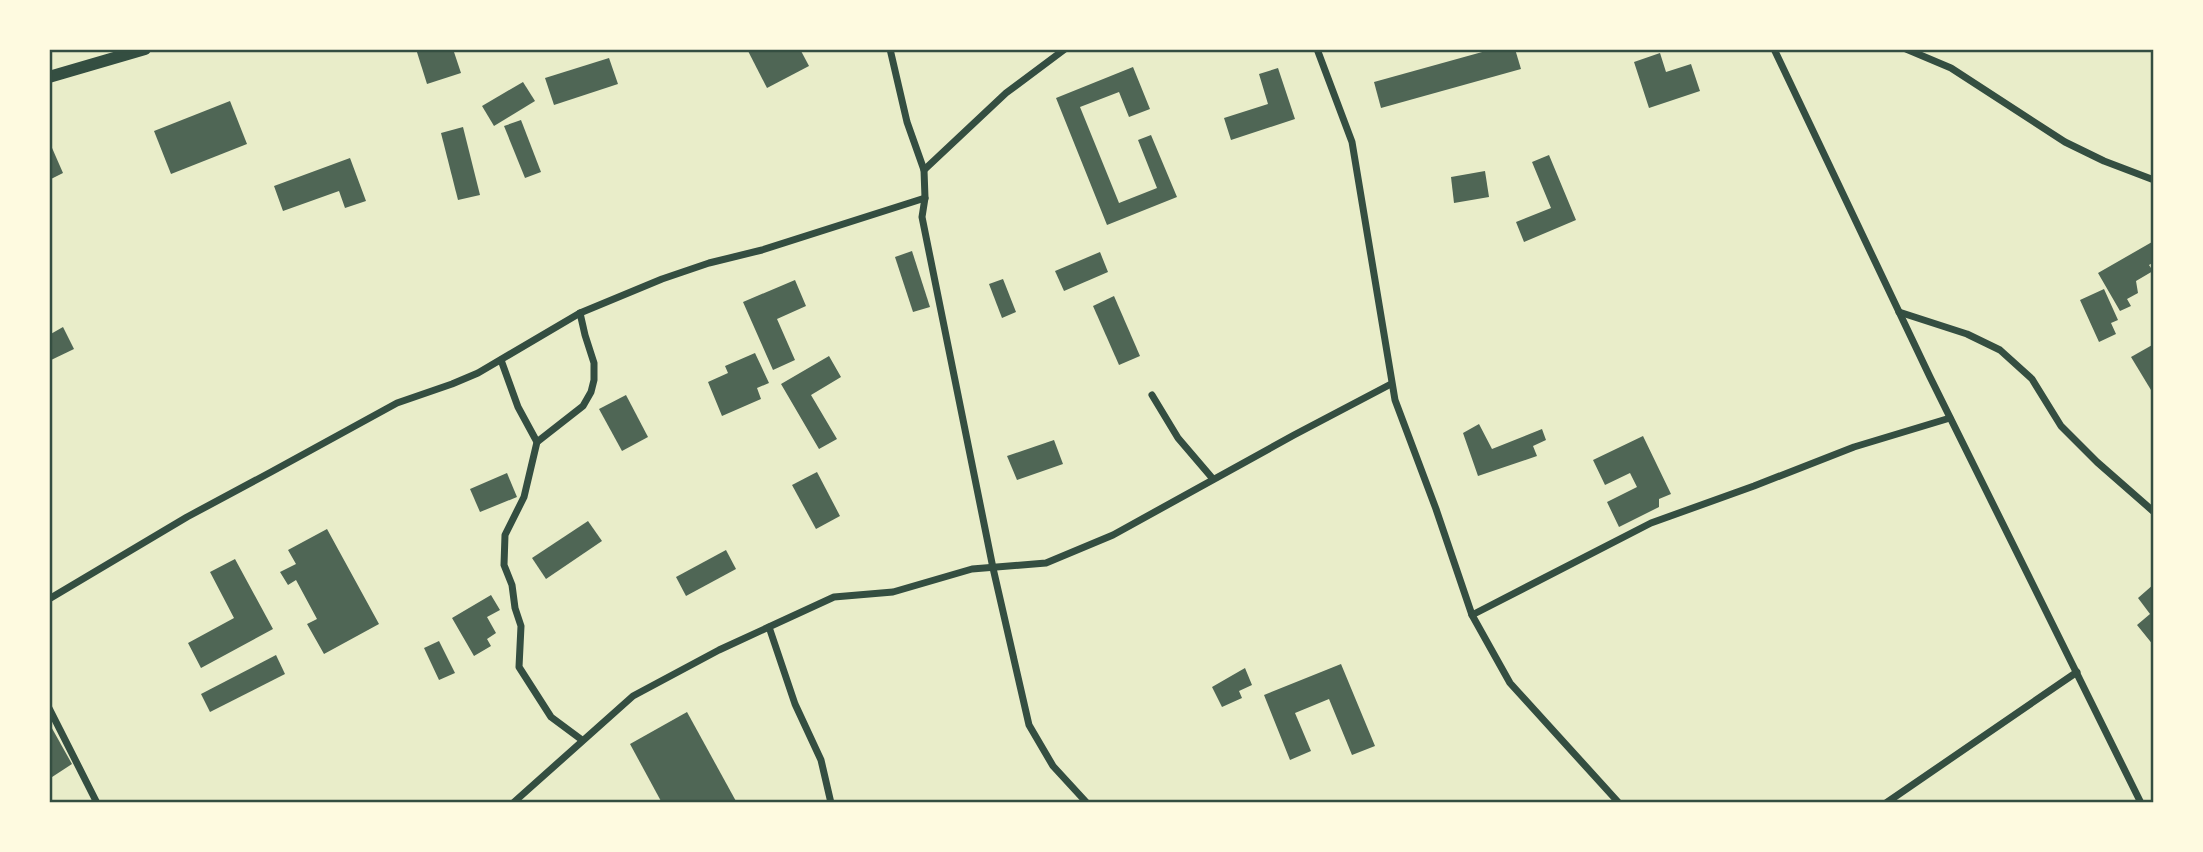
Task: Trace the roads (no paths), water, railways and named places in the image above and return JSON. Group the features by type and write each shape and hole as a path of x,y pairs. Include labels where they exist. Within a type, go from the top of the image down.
{"street":[{"path":"49,77 145,49"},
{"path":"890,49 907,122 924,170 925,198 922,217 993,568 1029,725 1054,766 1087,803"},
{"path":"924,170 1006,93 1065,49"},
{"path":"1317,49 1352,142 1395,400 1472,615 1510,683 1619,803"},
{"path":"1774,49 1950,418 2141,803"},
{"path":"1906,49 1951,68 2066,142 2104,161 2154,180"},
{"path":"49,599 187,517 397,403 453,384 501,360 580,313 709,263 762,250 925,198"},
{"path":"580,313 594,363 591,391 583,406 537,442 524,497 505,535 504,565 512,585 514,608 521,626 519,667 551,717 582,740"},
{"path":"1899,313 1967,334 2000,350 2032,379 2070,435 2097,463 2154,512"},
{"path":"501,360 518,407 537,442"},
{"path":"513,803 633,696 719,650 834,597 893,592 972,569 1046,563 1113,535 1391,384"},
{"path":"1152,395 1178,438 1213,479"},
{"path":"1472,615 1651,523 1854,447 1950,418"},
{"path":"769,627 795,704 821,760 831,803"},
{"path":"1885,803 2077,673"},
{"path":"49,708 97,803"}]}
